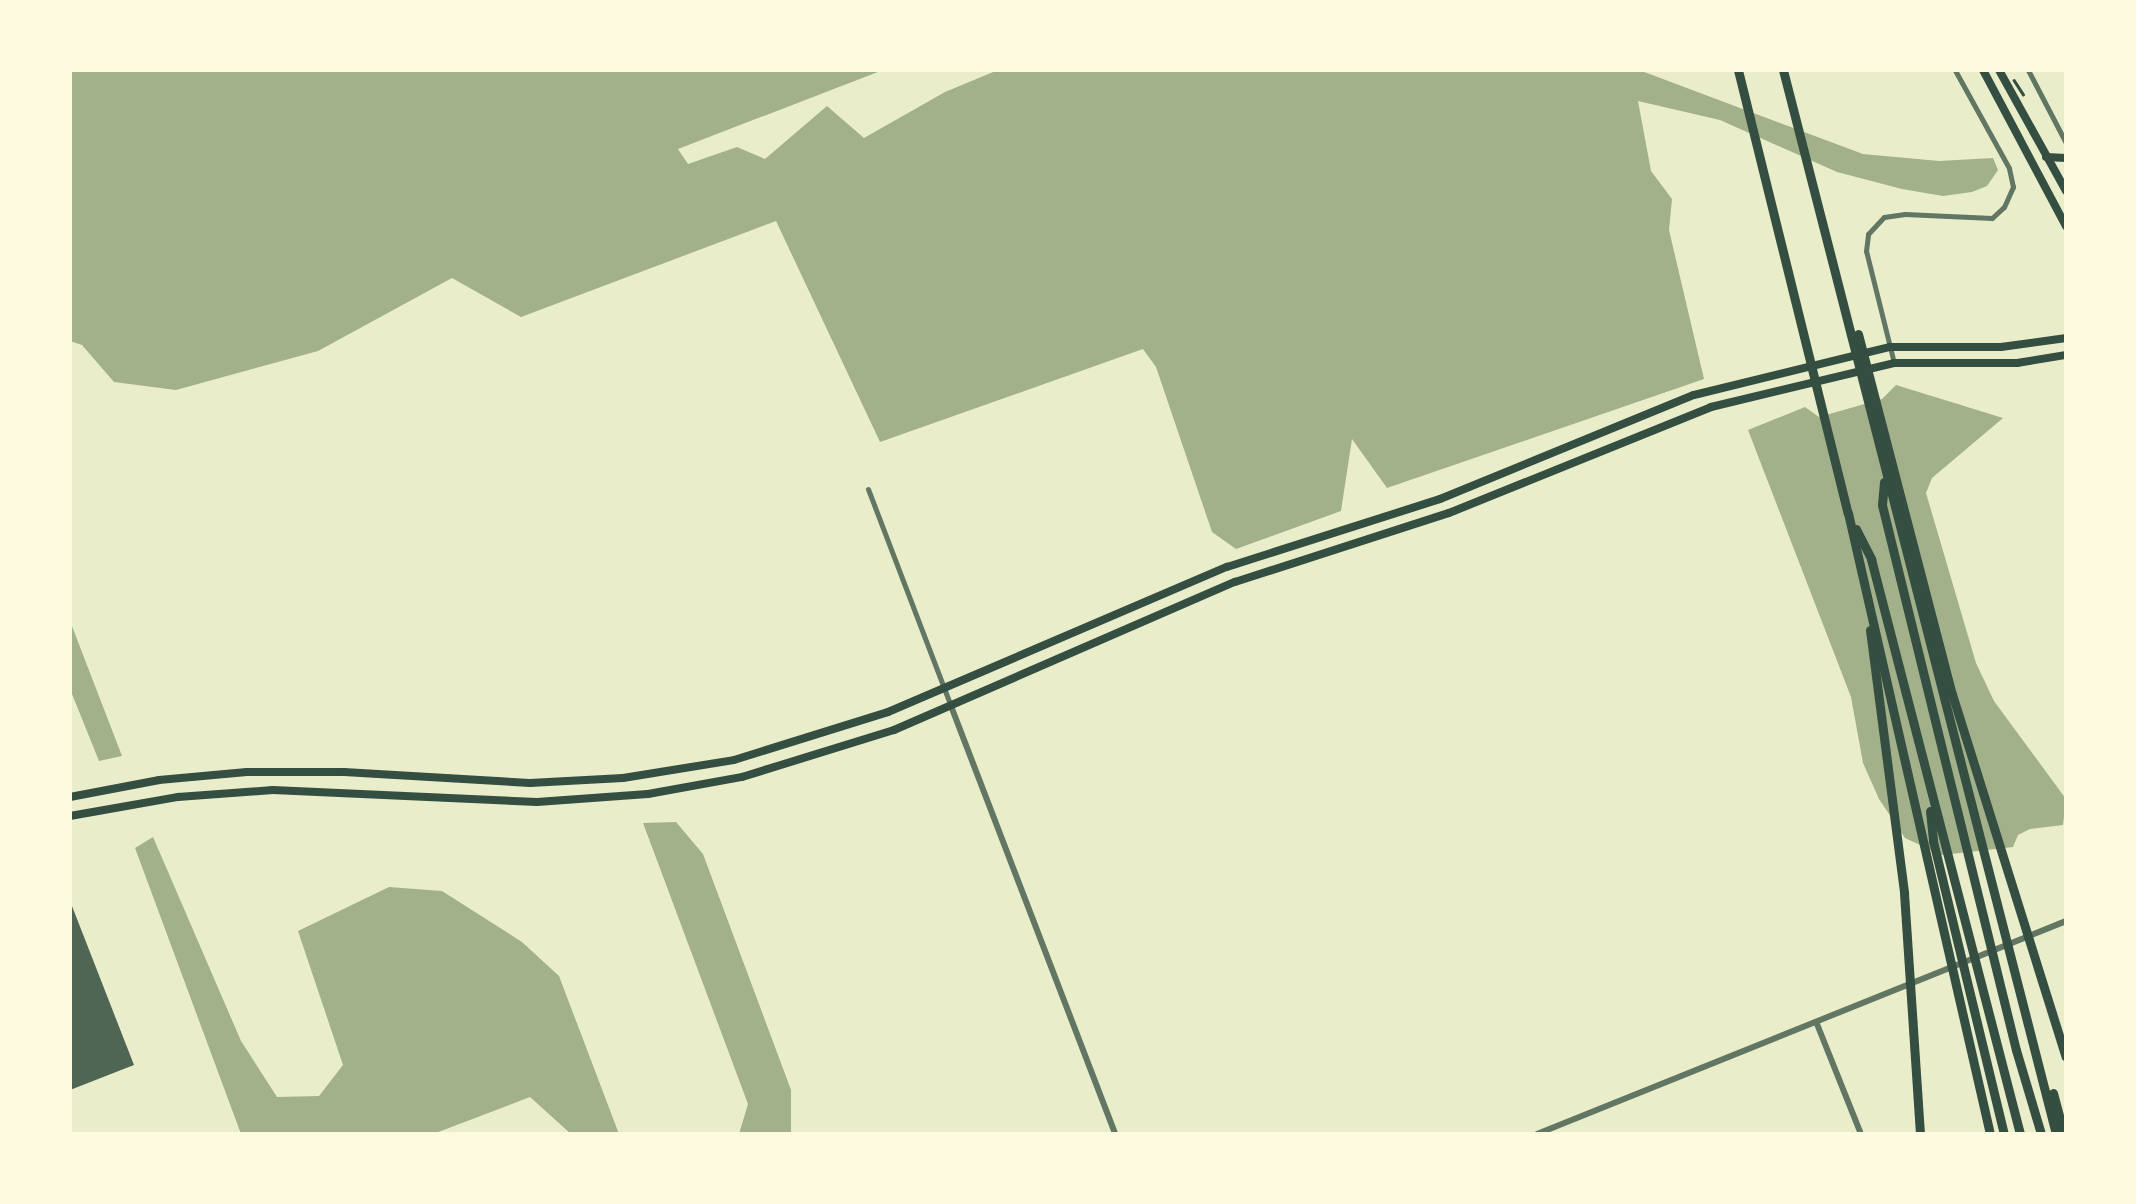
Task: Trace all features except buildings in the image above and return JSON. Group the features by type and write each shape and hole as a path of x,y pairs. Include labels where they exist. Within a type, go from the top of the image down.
{"highway":[{"path":"1738,70 1848,513 1990,1134"},
{"path":"1783,70 1892,456 1952,694 2066,1057"},
{"path":"1823,215 1970,810 2064,1134"},
{"path":"1884,471 1882,505 2016,1050 2041,1134"},
{"path":"1848,513 1871,559 1928,794 2020,1134"},
{"path":"1863,578 1904,893 1920,1134"},
{"path":"1928,794 1933,841 2004,1134"},
{"path":"2024,1000 2053,1134"}],"main road":[{"path":"1983,70 2066,226"},
{"path":"1999,70 2066,192"},
{"path":"2046,157 2066,158"},
{"path":"70,796 159,780 262,771 344,772 472,782 623,778 766,752 857,724 1272,551 1471,488 1663,406 1755,377 1890,346 2001,347 2066,338"},
{"path":"70,816 162,798 273,790 481,801 648,794 804,762 951,706 1181,605 1296,560 1464,508 1698,411 1894,363 2017,363 2066,355"},
{"path":"1175,590 1181,605"}],"street":[{"path":"1894,363 1866,251 1868,234 1884,217 1906,214 1992,218 2004,208 2013,187 2008,168 1955,70"},
{"path":"2028,70 2066,143"},
{"path":"868,490 1115,1134"},
{"path":"1537,1134 2066,921"},
{"path":"1817,1023 1861,1134"}],"shaded area":[{"path":"70,70 883,70 678,149 688,164 737,147 765,159 827,106 864,138 945,92 998,70 1639,70 1863,154 1939,161 1993,158 1998,170 1987,186 1972,192 1943,196 1902,189 1837,172 1720,120 1638,101 1651,171 1672,199 1669,230 1704,379 1387,488 1352,439 1341,511 1236,549 1212,532 1156,367 1143,349 880,442 776,221 521,317 452,278 318,351 176,390 114,382 82,345 70,341"},
{"path":"1896,385 2003,418 1932,478 1926,493 1976,663 1994,701 2066,799 2063,825 2030,829 2018,835 2013,847 1942,855 1905,838 1879,799 1863,763 1851,697 1748,430 1805,407 1819,417 1882,399"},
{"path":"70,621 122,756 99,761 70,689"},
{"path":"676,822 703,854 791,1090 791,1134 739,1134 748,1104 643,823"},
{"path":"153,837 241,1041 277,1097 319,1096 343,1065 298,931 389,887 442,891 522,942 559,976 619,1134 571,1134 530,1097 433,1134 241,1134 135,848"}]}
